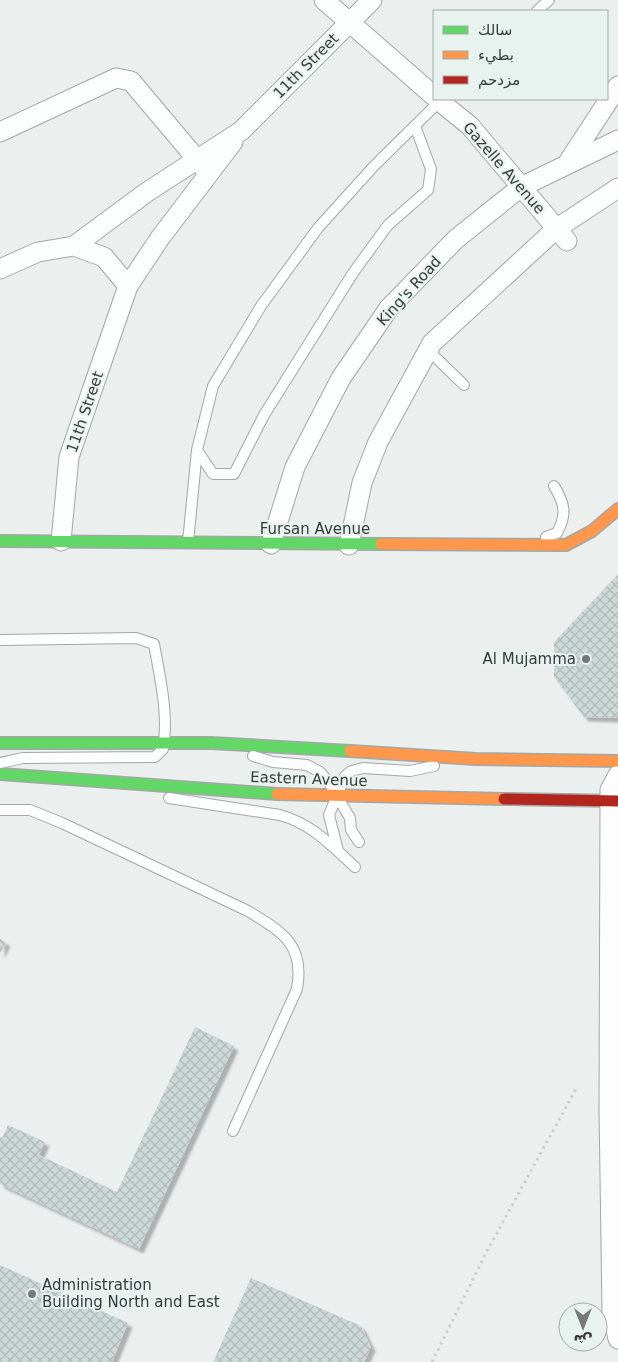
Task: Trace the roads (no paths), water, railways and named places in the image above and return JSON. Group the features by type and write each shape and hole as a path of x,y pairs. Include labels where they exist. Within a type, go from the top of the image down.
{"main road":[{"name":"Fursan Avenue","path":"0,541 566,545 592,531 618,509"},
{"name":"Eastern Avenue","path":"0,743 211,743 476,759 618,760"},
{"name":"Eastern Avenue","path":"0,774 284,795 614,801"}],"street":[{"name":"Gazelle Avenue","path":"324,0 433,95"},
{"name":"11th Street","path":"61,541 69,458 128,286 160,238 203,166 241,131 372,0"},
{"path":"0,132 116,78 131,81 203,166"},
{"path":"566,164 618,86"},
{"name":"Gazelle Avenue","path":"439,100 470,126 562,235"},
{"name":"King's Road","path":"271,544 295,466 341,378 389,308 456,239 521,187 618,140"},
{"name":"11th Street","path":"0,269 38,252 74,246 147,192 203,166"},
{"path":"349,544 362,482 378,442 432,343 618,188"},
{"name":"11th Street","path":"74,246 104,256 128,286"},
{"path":"618,775 610,790 614,801 612,1312 618,1339"}],"lane":[{"path":"538,10 549,0"},
{"path":"188,543 196,450 212,386 261,306 318,228 415,126 437,100"},
{"path":"196,450 212,474 234,474 264,415 353,273 388,225 428,190 431,169 415,126"},
{"path":"429,351 464,385"},
{"path":"526,545 558,533 565,519 562,498 554,486"},
{"path":"0,640 136,638 154,644 163,692 164,743 160,754 149,758 23,758 0,763"},
{"path":"211,743 273,762 307,765 328,781 350,818 351,830 359,842"},
{"path":"338,851 329,815 335,795 345,776 351,771 363,768 410,770 476,759"},
{"path":"80,779 167,798 288,817 313,829 355,867"},
{"path":"0,810 30,810 62,823 248,910 276,928 291,942 297,956 300,973 297,989 233,1131"}],"place":[{"name":"Al Mujamma","path":"586,659"},
{"name":"Administration Building North and East","path":"32,1294"}]}
